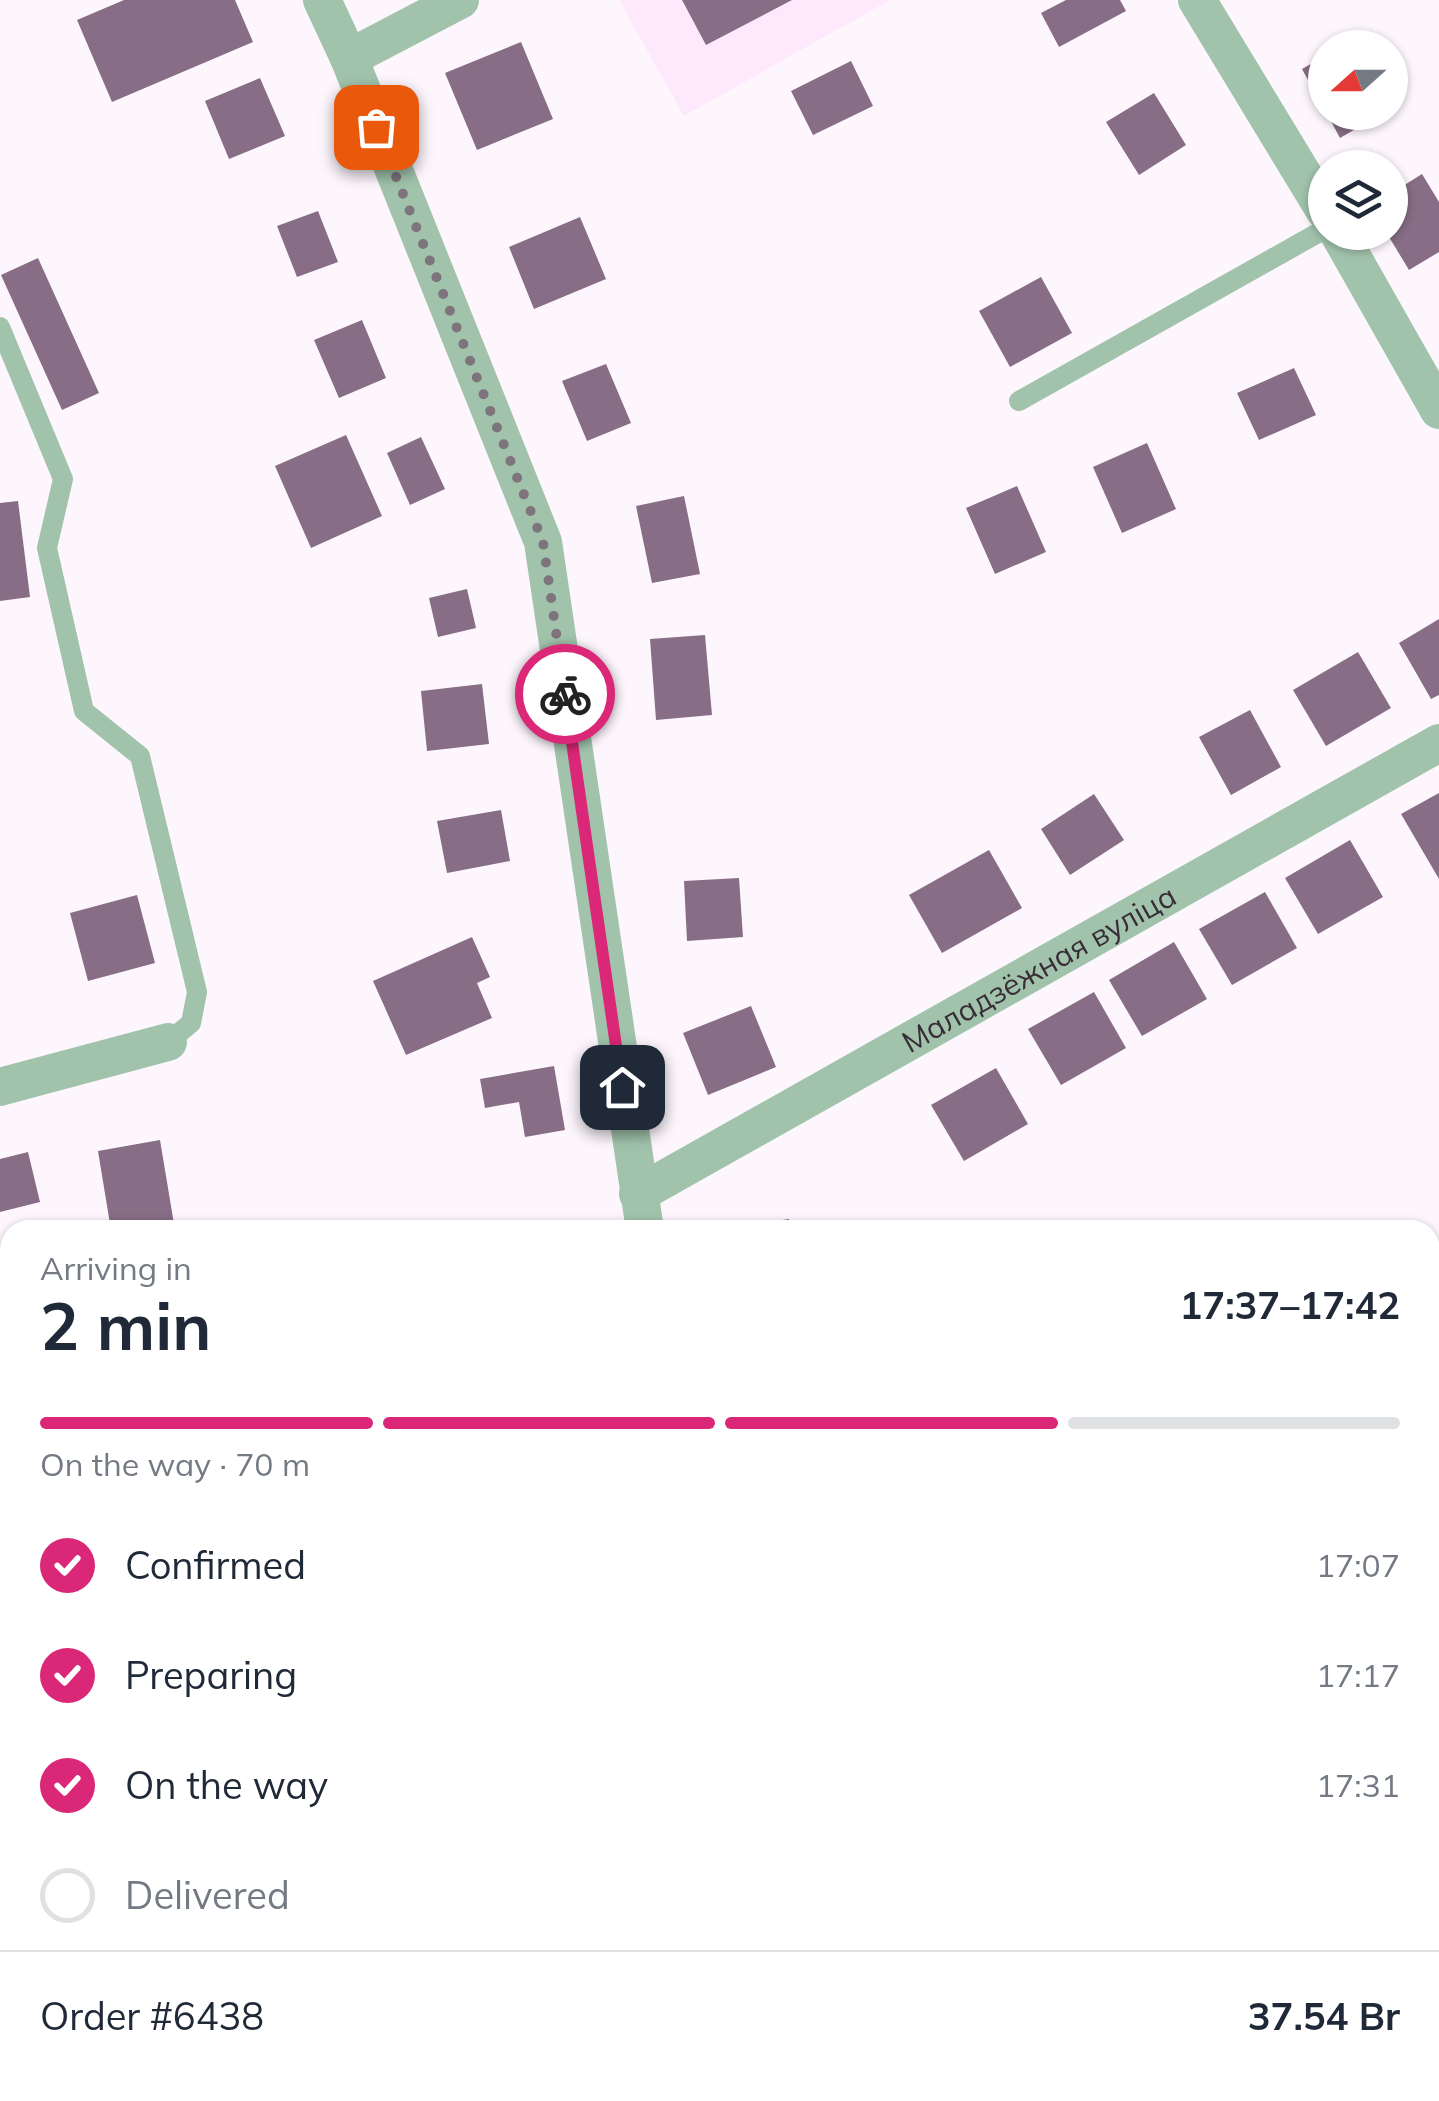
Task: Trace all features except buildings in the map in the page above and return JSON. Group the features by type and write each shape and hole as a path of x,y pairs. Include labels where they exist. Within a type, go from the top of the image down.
{"street":[{"path":"322,0 543,542 642,1212"},
{"path":"348,58 460,0"},
{"path":"1197,0 1308,183"},
{"path":"1348,250 1439,410"},
{"name":"Маладзёжная вуліца","path":"642,1212 1439,744"},
{"path":"0,1086 168,1042"}],"lane":[{"path":"1019,401 1308,240"},
{"path":"0,327 63,479 47,548 84,711 140,756 193,974 197,992 191,1023 168,1042"}],"shaded area":[{"path":"619,0 890,0 684,116"}],"way so far":[{"path":"376,127 543,542 565,694"}],"route":[{"path":"565,694 622,1087"}]}
